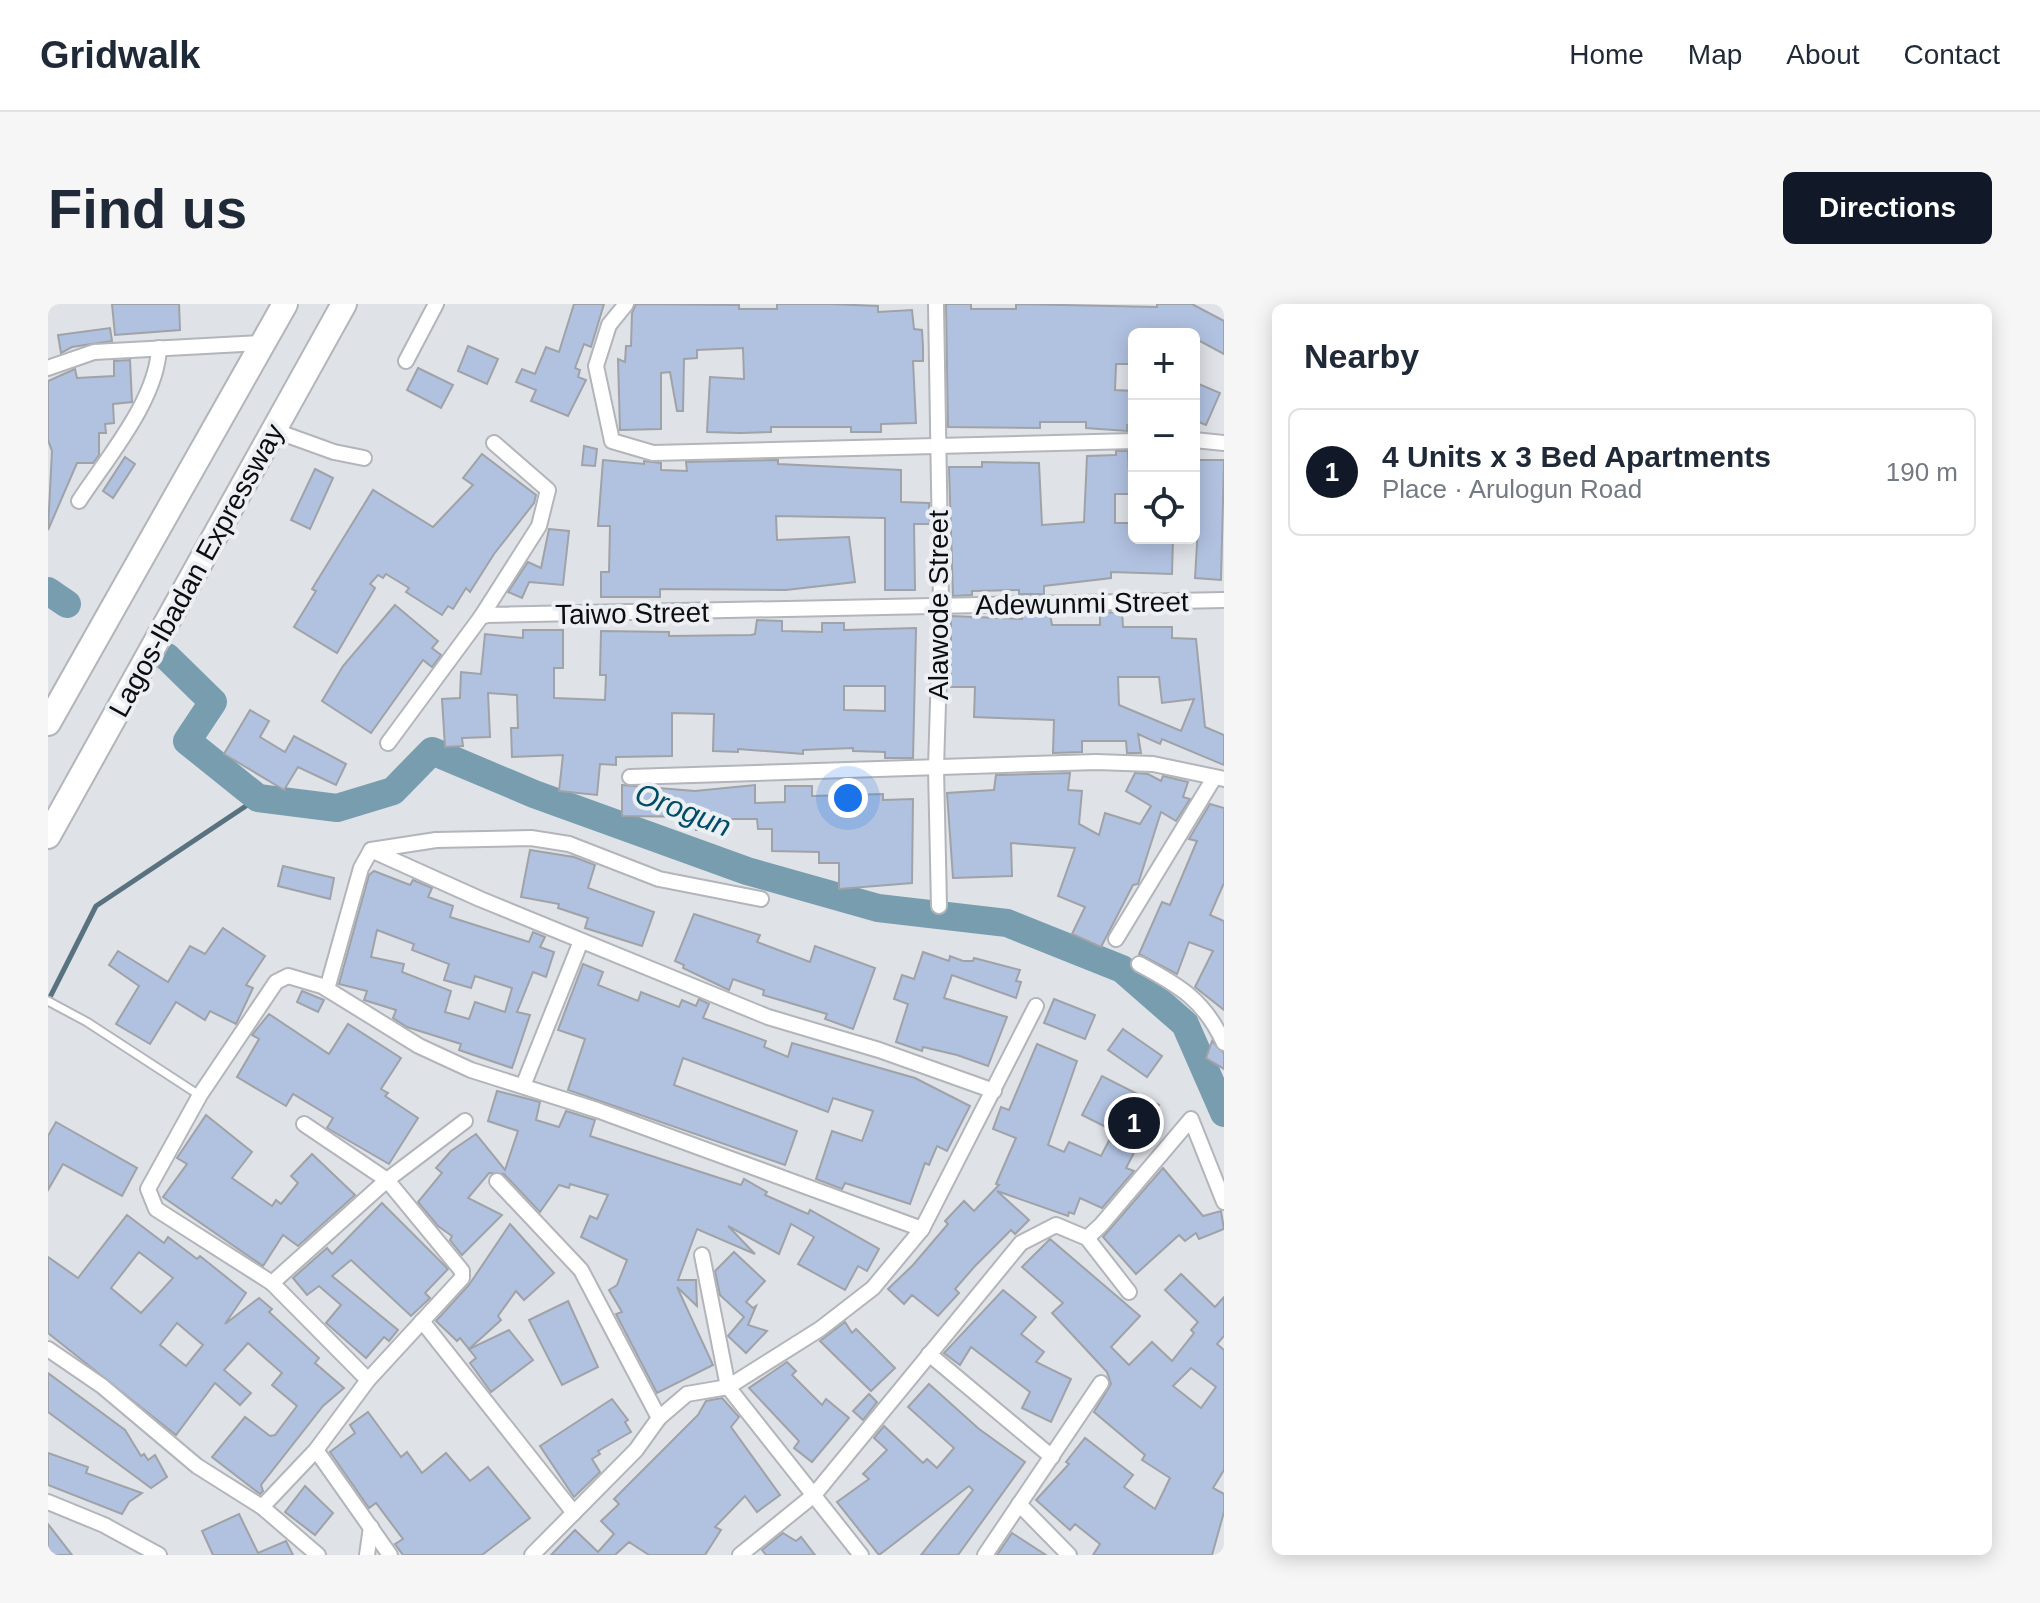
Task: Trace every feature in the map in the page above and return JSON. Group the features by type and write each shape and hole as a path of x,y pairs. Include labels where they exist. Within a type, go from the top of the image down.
{"highway":[{"name":"Lagos-Ibadan Expressway","path":"48,723 285,304"},
{"name":"Lagos-Ibadan Expressway","path":"48,836 344,304"}],"street":[{"path":"406,361 436,304"},
{"path":"626,304 609,325 596,366 612,441 653,453 1128,441"},
{"name":"Alawode Street","path":"936,304 941,605 936,768 939,906"},
{"path":"48,368 94,352 262,343"},
{"path":"79,501 147,396 158,366 159,348"},
{"path":"273,430 334,452 364,458"},
{"path":"1200,441 1224,443"},
{"path":"388,743 481,617 539,526 548,490 494,443"},
{"name":"Adewunmi Street","path":"941,605 1224,600"},
{"name":"Taiwo Street","path":"481,617 941,605"},
{"path":"630,777 1096,762 1153,764 1219,778 1116,939"},
{"path":"371,850 436,840 531,838 569,844 659,879 761,899"},
{"path":"371,850 581,941 768,1017 879,1050 994,1091"},
{"path":"327,989 361,868 371,850"},
{"path":"523,1086 581,941"},
{"path":"1139,964 1180,986 1210,1014 1224,1043"},
{"path":"368,1380 272,1283 156,1209 148,1189 200,1095 276,982 288,976 301,977 327,989 419,1046 471,1070 922,1229"},
{"path":"532,1555 636,1450 659,1418 687,1394 728,1387 820,1329 873,1288 922,1229 1036,1006"},
{"path":"1087,1238 1191,1119 1224,1202"},
{"path":"272,1283 387,1180 465,1121"},
{"path":"262,1507 316,1450 368,1380 462,1278 462,1271 387,1180 304,1124"},
{"path":"497,1181 581,1270 659,1418"},
{"path":"740,1555 814,1495 1021,1243 1056,1225 1087,1238 1129,1292"},
{"path":"702,1255 728,1387 861,1555"},
{"path":"422,1321 574,1513"},
{"path":"48,1349 102,1386 197,1466 262,1507 318,1555"},
{"path":"929,1354 1052,1457"},
{"path":"985,1555 1101,1383"},
{"path":"316,1450 390,1555"},
{"path":"48,1502 104,1525 159,1555"},
{"path":"1019,1504 1069,1555"},
{"path":"367,1555 371,1527"}],"lane":[{"path":"48,1001 200,1095"}],"building":[{"path":"112,304 179,304 180,330 115,335"},
{"path":"574,304 604,304 591,347 584,344 575,368 580,370 578,377 586,380 568,416 531,401 536,390 516,382 522,369 535,374 546,347 559,352"},
{"path":"636,304 739,305 739,309 777,309 777,304 831,304 878,306 878,312 912,310 914,329 922,330 923,347 923,361 913,361 916,423 881,424 881,432 851,432 851,427 771,427 771,432 707,432 710,377 744,379 743,348 697,350 697,358 684,359 683,411 677,411 670,372 661,373 661,429 620,430 618,359 625,362 626,346 631,346 632,313"},
{"path":"946,304 971,304 971,309 1016,309 1016,304 1157,307 1157,304 1192,304 1224,321 1224,354 1200,341 1200,328 1128,328 1128,364 1116,364 1115,390 1128,391 1127,431 1086,428 1086,422 1040,422 1040,428 948,427"},
{"path":"110,328 112,341 72,347 61,353 58,335"},
{"path":"468,346 498,359 487,384 458,371"},
{"path":"130,360 132,402 113,404 114,423 105,424 106,433 99,433 99,455 93,463 77,463 48,530 52,451 48,440 48,381 75,369 77,378 114,376 114,361"},
{"path":"418,368 453,385 441,408 407,390"},
{"path":"1200,385 1220,393 1206,425 1200,422"},
{"path":"584,446 597,449 595,466 582,465"},
{"path":"1116,451 1128,451 1128,494 1115,494 1115,523 1128,523 1128,544 1173,544 1172,574 1111,572 1111,578 1044,586 1044,594 1019,594 1019,590 972,591 972,595 953,596 949,467 982,467 982,462 1039,463 1042,525 1084,522 1087,456 1116,455"},
{"path":"482,454 536,495 534,503 494,554 470,592 466,588 453,609 448,606 442,615 406,592 409,588 386,574 383,578 378,575 370,584 375,588 337,653 294,627 316,591 312,589 373,490 433,527 473,485 463,478"},
{"path":"125,457 135,464 113,498 103,491"},
{"path":"603,460 661,463 661,470 687,471 686,462 778,460 778,464 901,470 901,502 929,503 930,524 914,524 915,590 885,590 885,518 776,516 777,540 849,537 855,582 786,590 660,589 660,597 601,597 601,572 609,572 610,526 598,526"},
{"path":"1200,460 1224,460 1221,580 1195,578 1197,544 1200,544"},
{"path":"315,469 333,478 310,529 291,520"},
{"path":"549,529 569,531 563,585 529,582 522,598 508,592 528,562 541,568"},
{"path":"395,605 438,641 432,648 441,655 432,667 423,660 371,733 322,701 343,666"},
{"path":"1122,612 1123,627 1172,627 1172,638 1196,639 1205,727 1224,735 1224,765 1162,739 1160,744 1138,734 1141,753 1127,753 1126,741 1082,741 1082,752 1053,753 1054,720 974,717 975,687 951,687 951,616 1022,619 1022,614 1050,614 1052,625 1100,625 1100,613","holes":["1118,677 1159,677 1162,703 1194,699 1181,731 1119,705"]},
{"path":"757,620 782,621 782,631 822,632 822,623 844,623 844,630 916,628 913,758 885,758 885,752 853,751 853,748 803,750 803,754 738,749 738,752 713,751 714,714 672,713 672,756 616,757 616,765 600,764 597,795 559,791 563,755 512,757 511,728 518,728 517,695 488,693 490,737 462,738 463,746 445,747 442,699 460,698 461,672 481,674 485,634 523,638 523,630 563,630 563,668 554,668 554,698 605,700 606,675 600,675 601,631 669,632 669,636 755,634","holes":["844,686 885,686 885,711 844,710"]},
{"path":"250,710 269,721 260,737 285,752 294,736 346,764 336,785 298,767 284,790 224,754"},
{"path":"1070,773 1068,790 1082,791 1079,824 1099,835 1105,813 1140,824 1151,806 1126,791 1135,773 1148,774 1161,781 1163,776 1188,782 1183,797 1190,799 1176,821 1161,812 1138,884 1133,885 1101,947 1072,934 1085,907 1058,896 1075,848 1011,843 1012,876 953,878 947,793 994,790 996,775"},
{"path":"622,785 695,791 755,785 755,803 785,802 785,786 812,786 812,796 883,794 883,800 913,799 912,883 839,889 839,863 819,863 819,852 772,851 772,829 758,829 757,819 723,819 723,829 696,830 696,817 622,816"},
{"path":"1210,804 1224,808 1224,883 1210,915 1224,921 1224,1010 1195,987 1213,951 1189,942 1177,974 1139,954 1162,902 1170,905 1197,841 1189,839"},
{"path":"530,850 574,857 595,865 588,888 654,912 642,946 585,928 588,918 558,908 559,904 521,897"},
{"path":"283,866 334,878 330,899 278,886"},
{"path":"374,871 410,885 413,880 432,888 428,897 453,906 450,917 529,942 533,932 545,937 540,947 554,952 546,977 533,972 517,1012 530,1015 512,1068 459,1050 461,1044 407,1027 393,1018 396,1010 364,1000 367,991 339,984 369,875","holes":["377,930 414,944 412,950 449,964 444,980 471,988 475,976 512,988 505,1012 475,1002 469,1019 445,1012 451,991 402,972 404,964 371,957"]},
{"path":"694,914 760,935 757,942 810,962 815,946 875,968 853,1029 825,1019 827,1014 763,995 764,990 733,979 729,990 683,968 684,965 675,961"},
{"path":"223,928 265,956 246,985 253,988 236,1024 210,1011 205,1020 176,1002 150,1044 116,1024 139,986 109,965 118,951 168,982 190,946 205,954"},
{"path":"923,952 949,961 950,956 963,961 973,961 974,958 1020,970 1016,981 1021,982 1016,998 952,975 944,998 1007,1017 988,1066 957,1055 923,1047 922,1051 896,1042 908,1004 894,999 902,975 914,979"},
{"path":"583,964 603,972 598,985 638,1001 641,992 679,1007 682,1000 696,1006 699,999 709,1004 703,1018 766,1041 764,1047 788,1057 792,1043 915,1078 970,1106 947,1151 937,1146 929,1165 925,1163 910,1204 845,1183 842,1189 816,1179 832,1131 862,1141 873,1111 833,1098 828,1112 683,1058 674,1085 797,1131 785,1165 568,1090 585,1039 558,1030"},
{"path":"302,991 324,1000 318,1012 297,1002"},
{"path":"1054,999 1095,1015 1085,1039 1044,1023"},
{"path":"269,1014 329,1054 348,1024 401,1058 381,1089 388,1093 385,1096 418,1118 389,1164 327,1128 333,1118 293,1094 286,1106 237,1077 259,1039 252,1035"},
{"path":"1123,1029 1162,1056 1147,1077 1108,1050"},
{"path":"1212,1041 1224,1053 1224,1069 1206,1058"},
{"path":"1037,1044 1077,1061 1048,1145 1064,1152 1069,1142 1101,1156 1114,1131 1082,1115 1102,1076 1159,1105 1126,1168 1134,1171 1102,1208 1080,1198 1074,1214 1069,1212 1068,1216 997,1191 1029,1220 1015,1234 1011,1230 975,1266 955,1289 959,1293 938,1316 912,1295 904,1304 888,1289 913,1265 964,1201 974,1211 999,1185 996,1184 1016,1138 993,1129 1001,1107 1009,1110"},
{"path":"497,1091 540,1102 536,1120 559,1127 566,1111 595,1120 590,1136 741,1185 744,1179 767,1192 765,1195 808,1214 810,1210 879,1249 867,1271 858,1266 845,1290 798,1264 814,1237 791,1224 779,1254 728,1226 755,1254 697,1229 678,1280 696,1280 697,1306 677,1287 713,1365 657,1393 616,1314 622,1312 609,1290 617,1285 627,1260 581,1237 590,1216 597,1219 608,1195 570,1184 569,1188 559,1185 540,1212 504,1174 489,1173 468,1198 502,1215 462,1255 450,1240 452,1236 438,1226 418,1202 442,1173 436,1168 451,1151 476,1134 505,1170 518,1131 488,1121"},
{"path":"206,1115 252,1152 232,1178 272,1206 276,1200 281,1204 298,1183 291,1176 312,1154 355,1195 298,1246 283,1235 263,1266 163,1197 187,1164 177,1158"},
{"path":"56,1122 137,1168 122,1196 63,1164 48,1190 48,1136"},
{"path":"1163,1168 1203,1216 1221,1211 1224,1229 1199,1239 1196,1233 1185,1241 1179,1235 1136,1274 1103,1237"},
{"path":"382,1203 448,1269 425,1293 430,1298 411,1316 351,1260 332,1276 398,1330 389,1341 384,1337 366,1358 326,1323 341,1305 319,1286 307,1295 293,1278 327,1248 332,1254"},
{"path":"127,1215 164,1243 168,1237 197,1259 200,1256 246,1293 225,1324 259,1298 272,1309 269,1312 319,1358 315,1363 344,1388 323,1406 261,1485 263,1491 260,1494 212,1457 245,1417 270,1436 275,1435 297,1406 272,1385 282,1373 248,1343 224,1370 251,1393 240,1405 215,1383 176,1435 48,1333 48,1257 78,1278","holes":["139,1252 173,1278 141,1313 111,1288","177,1323 203,1345 186,1366 160,1345"]},
{"path":"510,1224 554,1273 524,1300 516,1291 498,1316 501,1320 469,1349 460,1338 457,1341 436,1321 469,1285"},
{"path":"1050,1239 1140,1316 1111,1347 1129,1365 1152,1342 1172,1361 1194,1333 1191,1330 1198,1322 1165,1290 1181,1274 1215,1307 1224,1297 1224,1336 1217,1344 1224,1350 1224,1470 1213,1488 1224,1494 1224,1512 1212,1555 1093,1555 1100,1544 1075,1524 1070,1530 1036,1500 1069,1464 1066,1462 1085,1438 1133,1475 1124,1487 1155,1509 1170,1478 1142,1460 1145,1455 1094,1412 1111,1384 1107,1372 1052,1313 1063,1303 1022,1267","holes":["1191,1368 1216,1387 1201,1408 1173,1386"]},
{"path":"734,1252 765,1281 746,1302 753,1308 756,1306 748,1325 767,1331 746,1353 728,1336 744,1317 720,1295 715,1271"},
{"path":"1003,1290 1036,1317 1021,1334 1044,1352 1036,1362 1071,1379 1051,1422 1022,1408 1030,1392 971,1347 960,1365 944,1353"},
{"path":"568,1301 598,1367 562,1385 529,1320"},
{"path":"845,1322 852,1333 856,1329 895,1368 871,1391 820,1341"},
{"path":"509,1330 533,1360 491,1392 470,1363 476,1358 469,1349"},
{"path":"787,1362 796,1371 792,1375 822,1405 826,1399 849,1418 812,1462 794,1448 799,1441 749,1388"},
{"path":"48,1373 125,1430 141,1456 144,1454 148,1460 155,1455 167,1477 151,1488 48,1412"},
{"path":"929,1384 979,1429 1025,1462 958,1555 921,1555 973,1490 969,1486 879,1555 837,1502 869,1479 863,1474 887,1450 874,1438 884,1426 923,1463 927,1459 937,1468 954,1448 908,1407"},
{"path":"869,1394 877,1402 863,1420 853,1411"},
{"path":"722,1398 739,1417 731,1427 780,1495 757,1512 745,1496 715,1527 721,1530 705,1555 649,1555 629,1542 615,1555 551,1555 575,1530 598,1552 614,1534 601,1521 619,1504 614,1499 698,1415 706,1401"},
{"path":"612,1399 628,1420 625,1422 631,1432 598,1451 600,1454 592,1459 600,1472 574,1497 540,1446"},
{"path":"368,1412 401,1457 407,1452 422,1473 446,1453 470,1481 488,1467 530,1518 482,1555 403,1555 395,1544 403,1539 376,1503 369,1508 330,1452 355,1433 350,1425"},
{"path":"48,1453 88,1467 86,1473 142,1493 129,1502 122,1514 48,1485"},
{"path":"305,1486 333,1513 315,1535 285,1512"},
{"path":"239,1514 258,1553 286,1541 293,1555 213,1555 202,1531"},
{"path":"48,1524 72,1555 48,1555"},
{"path":"783,1533 796,1541 801,1537 815,1555 766,1555 762,1550"},
{"path":"1012,1533 1046,1555 997,1555"}],"waterway":[{"name":"Orogun","path":"48,591 67,604"},
{"name":"Orogun","path":"167,657 213,702 187,741 258,798 337,808 393,791 432,751 534,794 747,871 878,908 1007,923 1122,969 1185,1024 1224,1113"},
{"path":"48,1001 96,906 258,798"}],"place":[{"name":"4 Units x 3 Bed Apartments","path":"1134,1123"}]}
